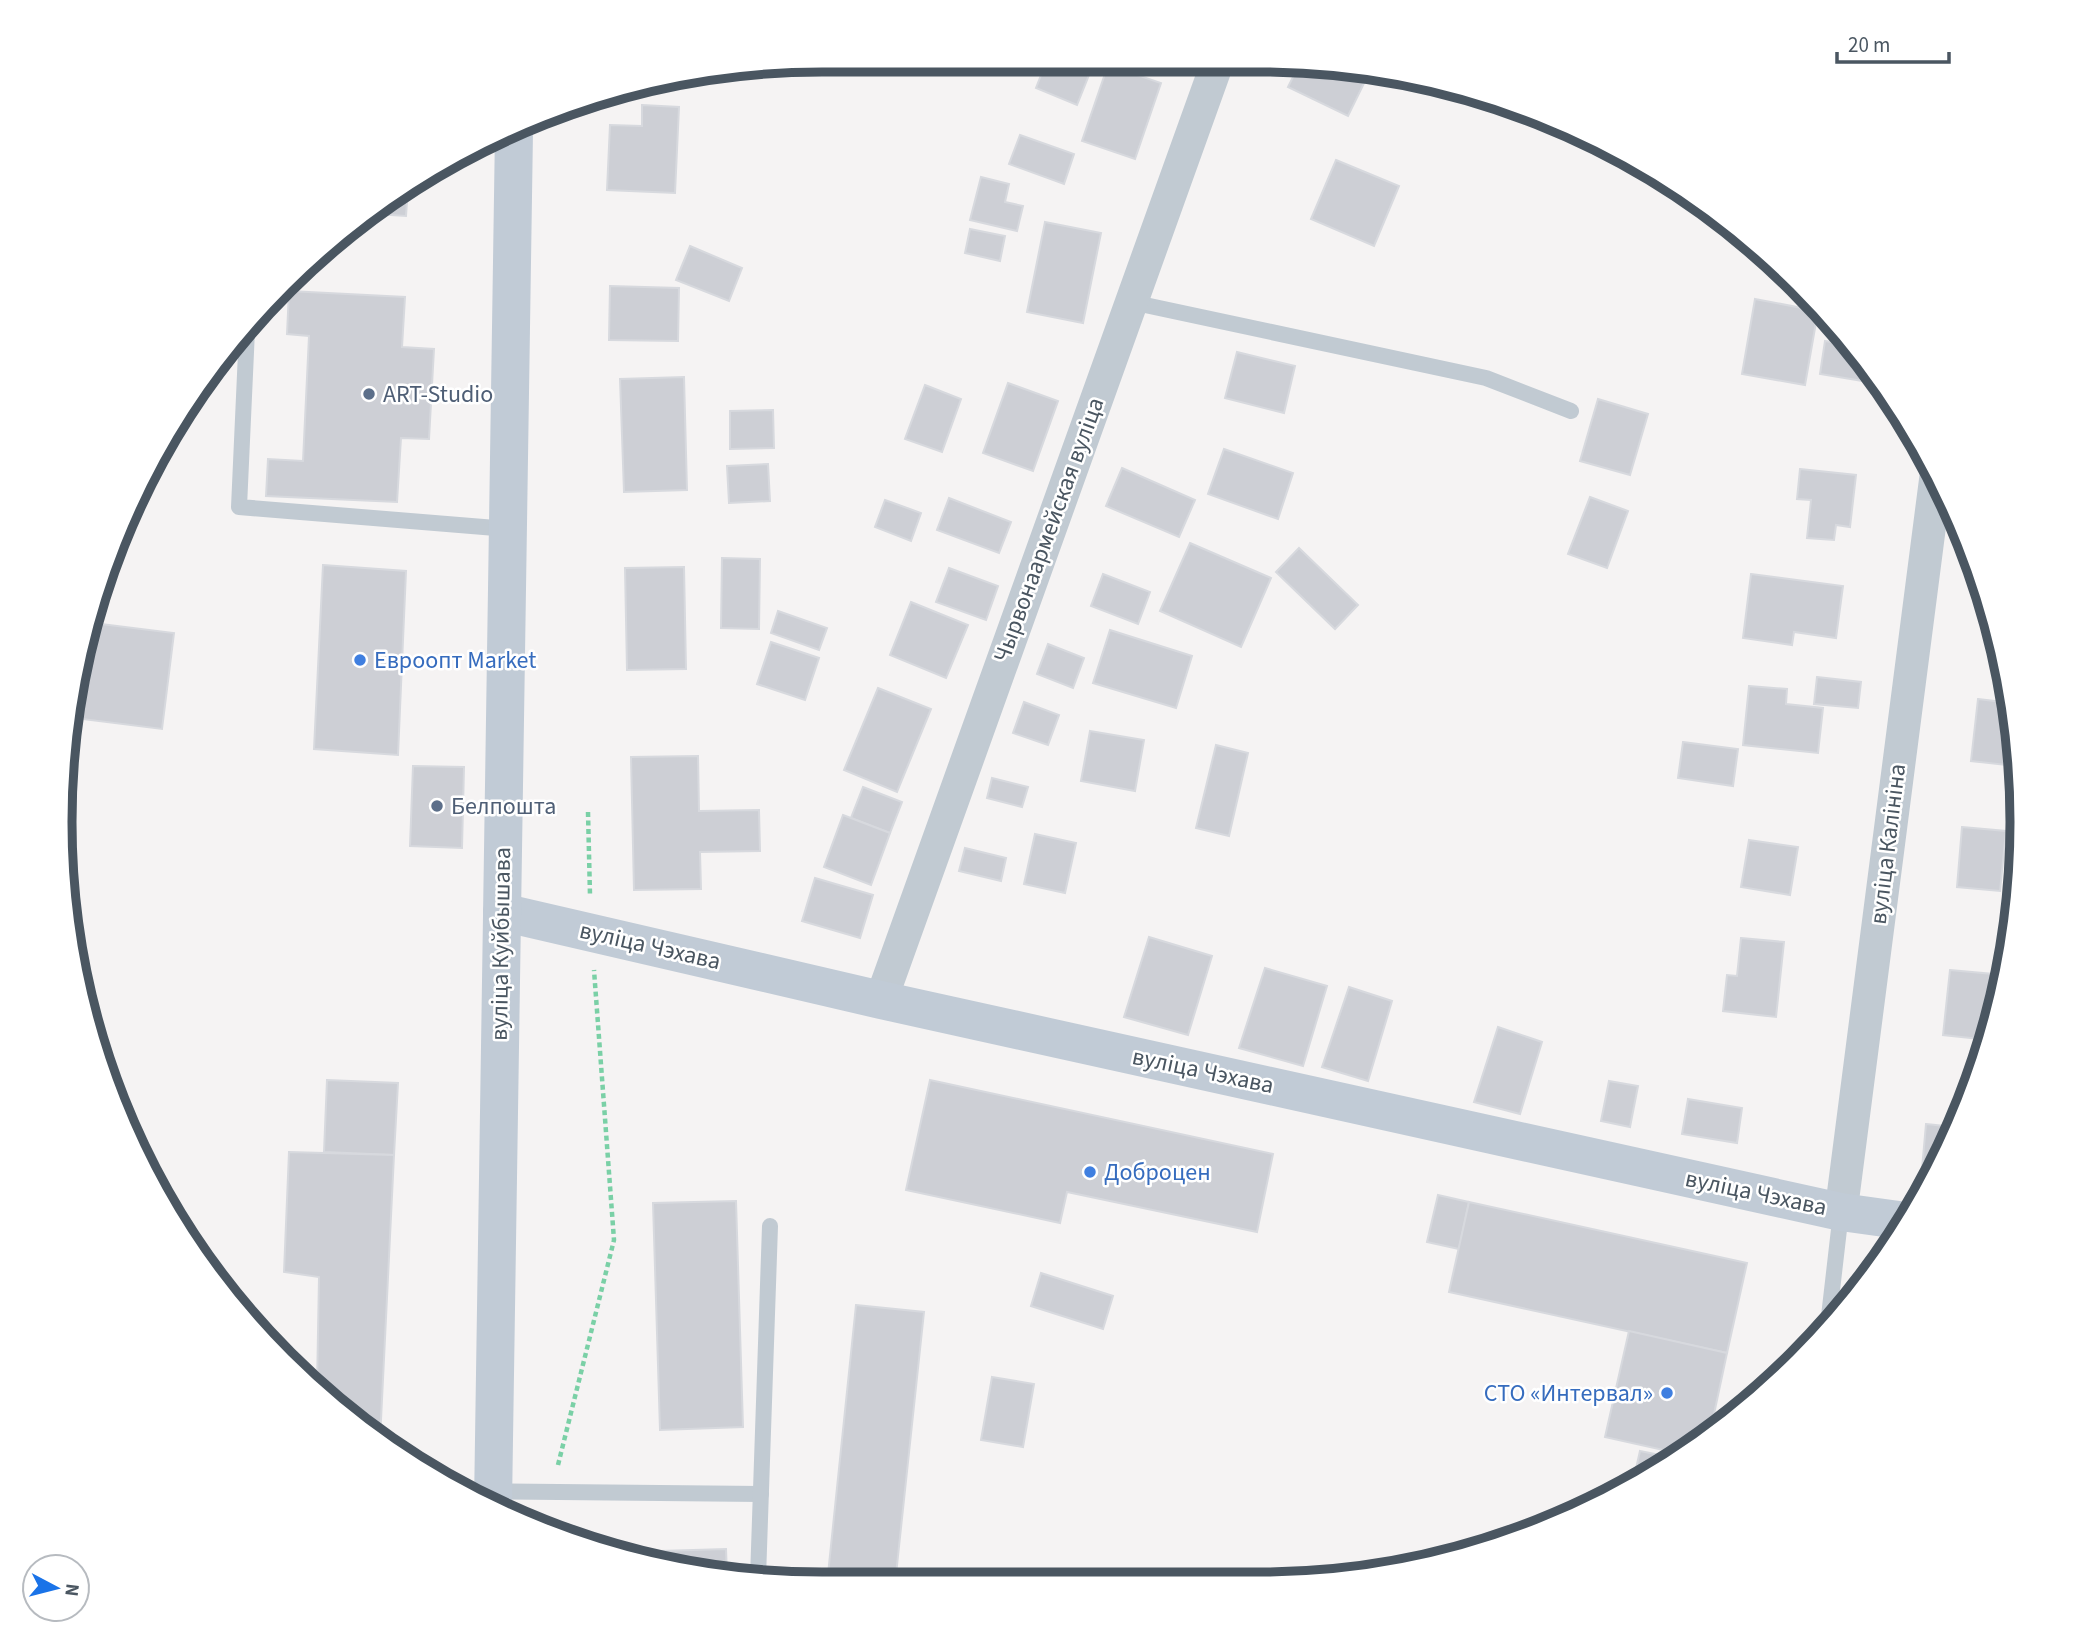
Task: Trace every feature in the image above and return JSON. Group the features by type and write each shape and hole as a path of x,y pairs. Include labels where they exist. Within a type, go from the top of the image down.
{"street":[{"name":"Чырвонаармейская вуліца","path":"881,1000 1214,72"},
{"name":"вуліца Куйбышава","path":"485,1492 502,912 514,138"},
{"name":"вуліца Калініна","path":"1840,1212 1934,492"},
{"name":"вуліца Чэхава","path":"502,912 881,1000 1840,1212 1896,1220"}],"lane":[{"path":"1131,302 1486,378 1571,411"},
{"path":"246,341 239,507 508,529"},
{"path":"1830,1310 1840,1212"},
{"path":"758,1570 770,1226"},
{"path":"491,1496 552,1492 761,1493"}],"path":[{"path":"551,1521 552,1492 614,1240 591,933 588,812"}],"building":[{"path":"1042,72 1090,72 1077,105 1036,88"},
{"path":"1106,72 1129,72 1161,83 1135,159 1082,141"},
{"path":"1295,73 1366,79 1348,116 1288,87"},
{"path":"642,105 679,107 675,193 607,190 610,125 642,126"},
{"path":"1020,135 1074,154 1064,184 1009,164"},
{"path":"1336,160 1399,186 1374,246 1311,219"},
{"path":"981,177 1009,184 1005,202 1023,206 1017,231 970,220"},
{"path":"407,197 406,216 382,215"},
{"path":"1045,222 1101,233 1083,323 1027,312"},
{"path":"970,229 1005,236 1000,261 965,253"},
{"path":"690,246 742,268 729,301 676,280"},
{"path":"610,286 679,288 678,341 609,340"},
{"name":"ART-Studio","path":"291,291 405,297 402,347 434,349 429,439 401,438 397,502 266,496 268,459 303,461 309,336 287,334"},
{"path":"1755,299 1808,309 1817,319 1805,385 1742,374"},
{"path":"1825,341 1837,343 1867,382 1820,374"},
{"path":"1237,352 1295,366 1284,413 1225,398"},
{"path":"684,377 687,490 624,492 620,379"},
{"path":"1008,383 1058,401 1033,471 983,453"},
{"path":"925,385 961,399 942,452 905,439"},
{"path":"1598,399 1648,414 1630,475 1580,461"},
{"path":"773,410 774,448 730,449 730,411"},
{"path":"1224,449 1293,473 1278,519 1208,494"},
{"path":"768,464 770,501 729,503 727,466"},
{"path":"1122,468 1195,500 1179,537 1106,506"},
{"path":"1800,469 1856,475 1850,527 1836,525 1834,540 1807,538 1811,500 1797,499"},
{"path":"1590,497 1628,511 1607,568 1568,554"},
{"path":"949,498 1011,522 999,553 937,530"},
{"path":"885,500 921,513 911,541 875,527"},
{"path":"1190,543 1271,578 1241,647 1160,611"},
{"path":"1299,548 1358,605 1335,629 1276,572"},
{"path":"722,558 760,559 759,629 721,628"},
{"name":"Евроопт Market","path":"323,565 406,571 398,755 314,749"},
{"path":"684,567 686,669 627,670 625,568"},
{"path":"949,568 998,586 986,620 936,602"},
{"path":"1103,574 1150,592 1138,624 1091,606"},
{"path":"1751,574 1843,586 1836,638 1794,632 1792,645 1743,638"},
{"path":"911,602 968,625 946,678 890,655"},
{"path":"778,611 827,628 819,650 771,633"},
{"path":"98,624 174,633 162,729 82,719 88,668"},
{"path":"1110,630 1192,656 1176,708 1093,683"},
{"path":"771,642 819,658 805,700 757,684"},
{"path":"1048,644 1084,658 1073,688 1037,674"},
{"path":"1817,677 1861,682 1858,708 1814,704"},
{"path":"1749,686 1787,689 1786,704 1823,708 1818,753 1743,745"},
{"path":"878,688 931,709 897,792 844,770"},
{"path":"1978,699 2000,702 2008,765 1971,761"},
{"path":"1024,702 1059,715 1048,745 1013,733"},
{"path":"1090,731 1144,740 1135,791 1081,781"},
{"path":"1683,742 1738,749 1733,786 1678,778"},
{"path":"1216,745 1248,753 1229,836 1196,828"},
{"path":"698,756 699,811 759,810 760,851 700,852 701,889 634,890 631,757"},
{"name":"Белпошта","path":"413,766 464,767 462,848 410,846"},
{"path":"992,778 1028,787 1022,807 987,798"},
{"path":"863,787 902,802 890,833 851,818"},
{"path":"843,815 890,833 871,885 824,867"},
{"path":"1962,827 2006,831 2000,891 1957,887"},
{"path":"1035,834 1076,843 1065,893 1024,884"},
{"path":"1749,840 1798,847 1790,895 1741,887"},
{"path":"965,848 1006,858 1001,881 959,871"},
{"path":"815,878 873,895 860,938 802,921"},
{"path":"1149,937 1212,956 1188,1035 1124,1017"},
{"path":"1741,938 1784,942 1776,1017 1723,1011 1727,975 1737,976"},
{"path":"1265,968 1327,986 1303,1066 1239,1048"},
{"path":"1950,970 1995,974 1978,1039 1943,1035"},
{"path":"1349,987 1392,1001 1368,1081 1322,1067"},
{"path":"1498,1027 1542,1042 1520,1114 1474,1102"},
{"path":"327,1080 398,1083 394,1155 324,1152"},
{"name":"Доброцен","path":"930,1080 1273,1154 1257,1232 1067,1192 1060,1223 906,1190"},
{"path":"1609,1081 1638,1086 1630,1127 1601,1121"},
{"path":"1688,1099 1742,1108 1737,1143 1682,1134"},
{"path":"1926,1124 1945,1126 1933,1154 1921,1176"},
{"path":"289,1152 394,1155 381,1428 317,1377 319,1277 284,1272"},
{"path":"1438,1195 1469,1202 1459,1249 1427,1242"},
{"path":"736,1201 743,1427 660,1430 653,1203"},
{"path":"1469,1202 1747,1263 1727,1353 1449,1292"},
{"path":"1041,1273 1113,1296 1103,1329 1031,1306"},
{"path":"856,1305 924,1312 896,1572 828,1572"},
{"name":"СТО «Интервал»","path":"1629,1331 1727,1353 1713,1420 1677,1446 1669,1451 1605,1437"},
{"path":"992,1377 1034,1384 1023,1447 981,1440"},
{"path":"1640,1451 1662,1455 1635,1472"},
{"path":"726,1549 727,1566 676,1558 660,1554 660,1551"}],"place":[{"name":"ART-Studio","path":"369,394"},
{"name":"Евроопт Market","path":"360,660"},
{"name":"Белпошта","path":"437,806"},
{"name":"Доброцен","path":"1090,1172"},
{"name":"СТО «Интервал»","path":"1667,1393"}]}
